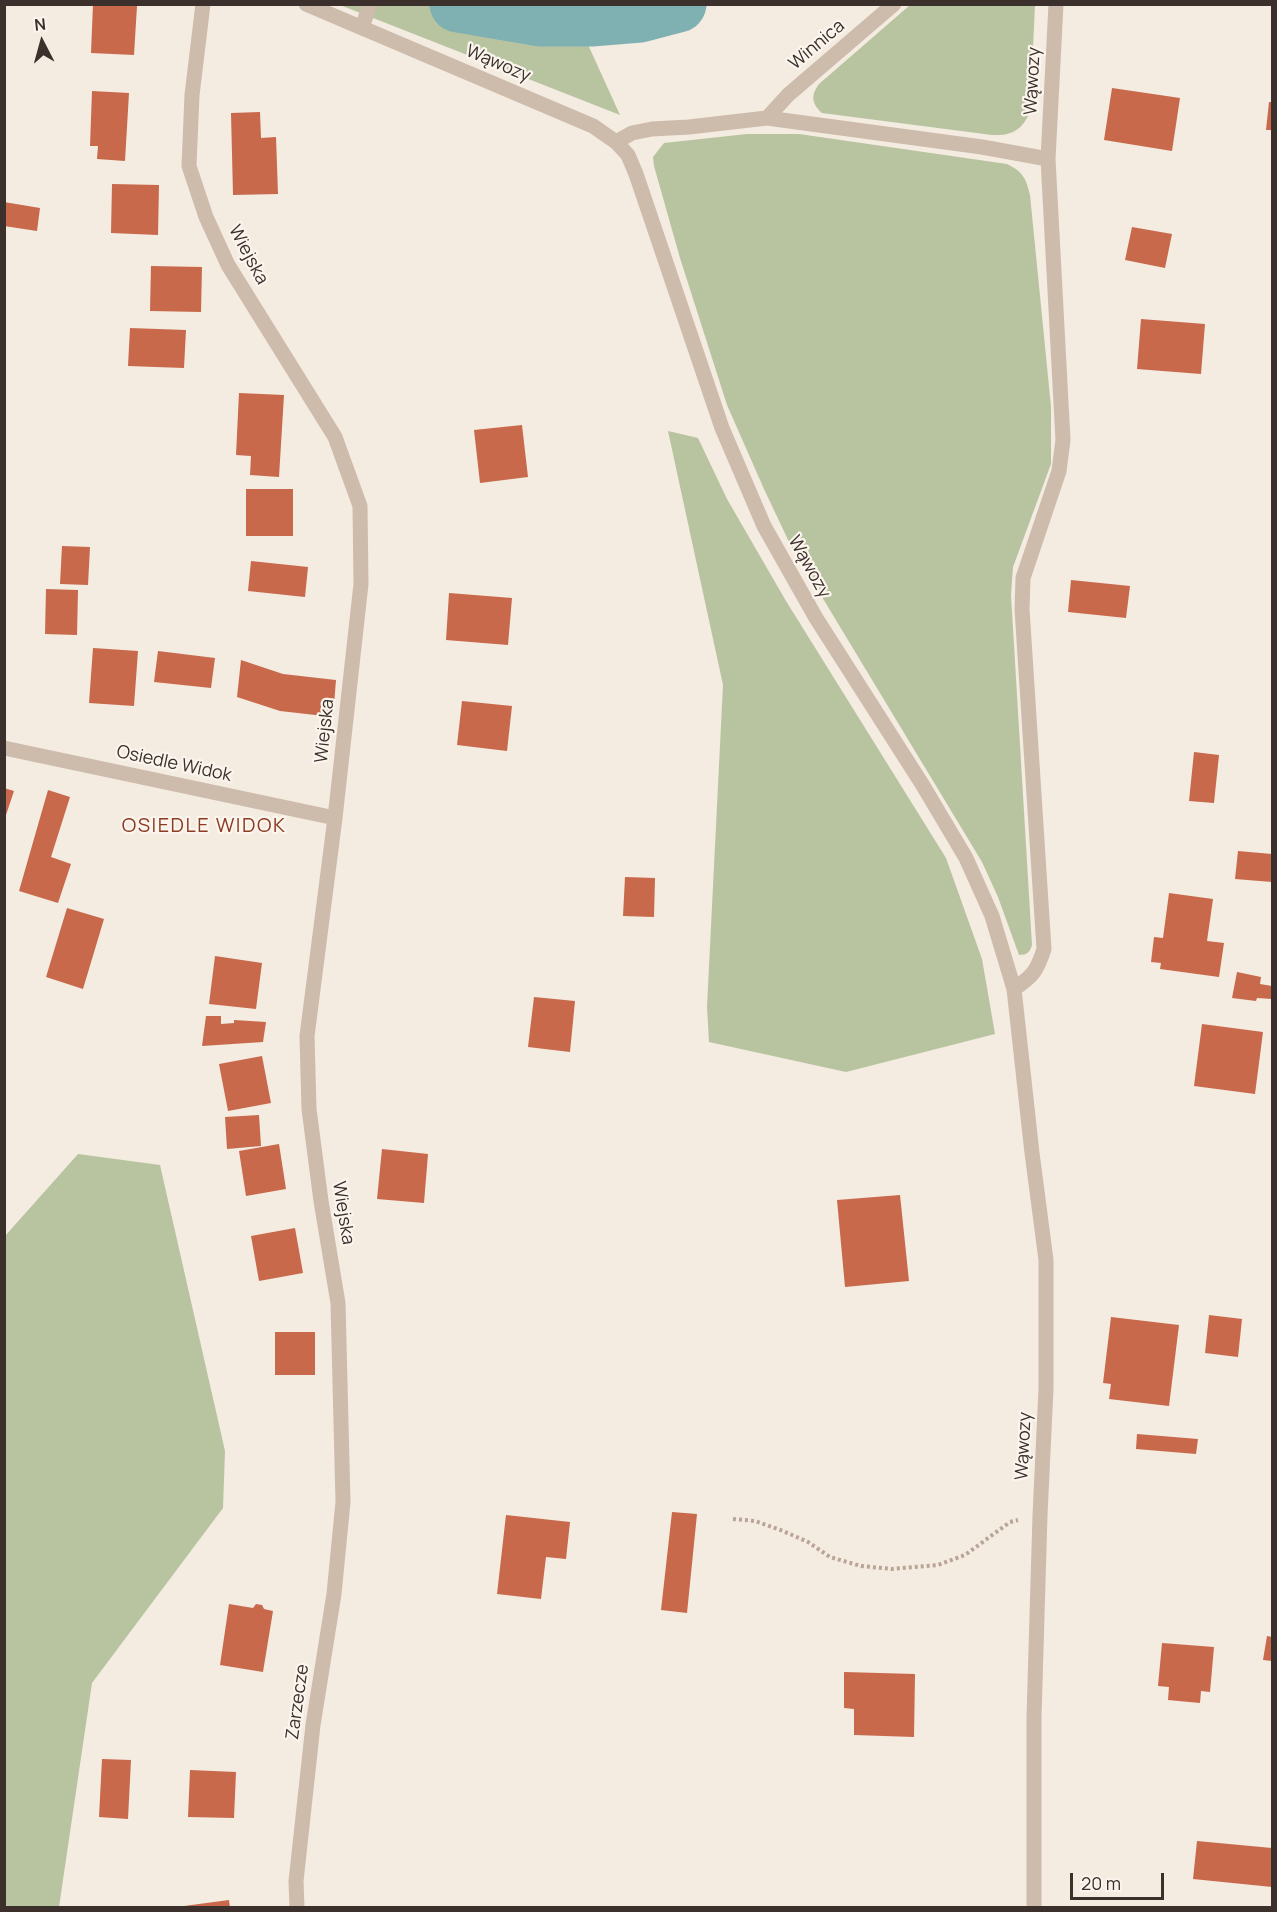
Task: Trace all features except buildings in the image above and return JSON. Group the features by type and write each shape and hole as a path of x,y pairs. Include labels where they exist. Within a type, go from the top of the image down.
{"street":[{"name":"Wiejska","path":"203,4 192,95 189,166 206,217 228,266 335,437 360,506 361,584 335,818 307,1036 309,1109 321,1202 338,1303 343,1502"},
{"path":"306,4 362,28 370,4"},
{"name":"Winnica","path":"767,118 788,95 894,4"},
{"name":"Wąwozy","path":"1014,989 1032,976 1038,967 1044,949 1022,609 1023,578 1059,471 1063,440 1048,159 1056,4"},
{"name":"Wąwozy","path":"362,28 600,130 628,155 722,428 764,526 816,618 922,784 966,858 992,916 1014,989 1046,1260 1046,1389 1034,1717 1034,1908"},
{"path":"616,142 632,133 652,129 767,118 982,147 1048,159"},
{"name":"Osiedle Widok","path":"4,748 335,818"},
{"name":"Zarzecze","path":"297,1908 296,1881 311,1747 334,1594 343,1502"}],"path":[{"path":"733,1519 755,1521 783,1531 808,1542 830,1557 861,1566 892,1569 938,1565 964,1555 1010,1522 1040,1515"}],"green space":[{"path":"340,5 570,5 620,115"},
{"path":"910,5 1035,5 1030,112 1020,127 1011,133 992,135 822,113 818,109 813,99 819,84"},
{"path":"747,134 799,134 1007,164 1023,176 1027,184 1030,195 1051,407 1051,464 1013,567 1011,595 1032,945 1024,954 1019,955 998,897 982,862 790,544 727,405 680,258 653,157 664,143"},
{"path":"668,431 698,438 727,499 786,601 946,858 982,959 995,1034 846,1072 709,1042 707,1007 723,685"},
{"path":"78,1154 160,1165 225,1451 223,1508 92,1683 59,1907 5,1907 5,1236"}],"waterway":[{"path":"458,4 540,18 591,18 640,14 678,4"}],"district":[{"name":"OSIEDLE WIDOK","path":"204,826"}]}
